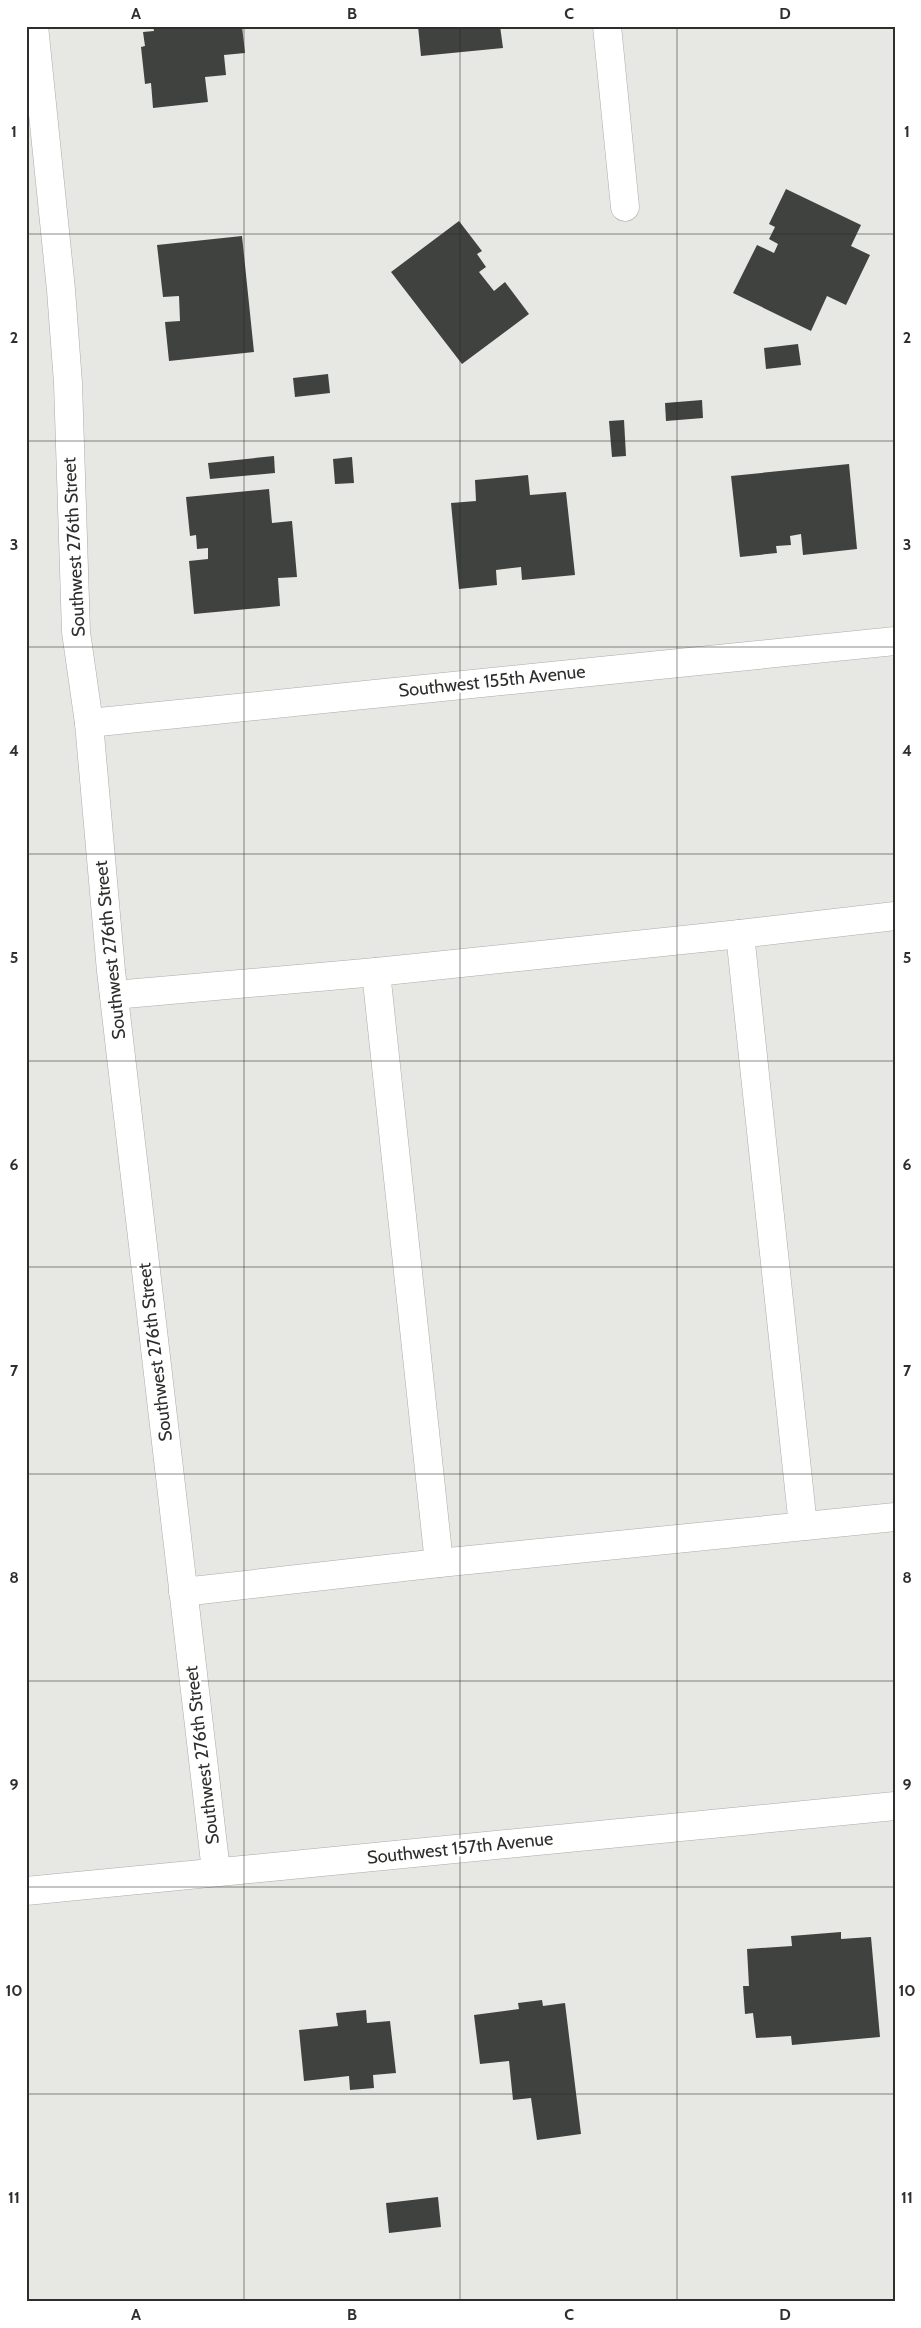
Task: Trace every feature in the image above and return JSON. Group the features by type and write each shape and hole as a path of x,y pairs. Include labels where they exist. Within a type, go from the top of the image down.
{"street":[{"name":"Southwest 276th Street","path":"34,26 62,299 68,383 76,632 89,723 114,995 216,1871"},
{"path":"607,26 625,207"},
{"name":"Southwest 155th Avenue","path":"89,723 895,641"},
{"path":"114,995 376,972 895,916"},
{"path":"740,934 803,1526"},
{"path":"376,972 439,1563"},
{"path":"183,1592 439,1563 895,1518"},
{"name":"Southwest 157th Avenue","path":"26,1891 895,1806"}],"building":[{"path":"153,26 242,26 245,53 224,55 226,75 205,77 208,102 153,108 151,83 145,84 141,47 145,46 143,32 154,31"},
{"path":"418,26 500,26 503,48 421,56"},
{"path":"786,189 861,225 851,246 870,255 846,305 827,296 811,331 733,293 757,245 774,253 778,244 769,239 775,227 769,224"},
{"path":"459,221 482,251 477,254 486,267 479,272 494,291 505,282 529,314 462,364 391,272"},
{"path":"242,236 254,352 169,361 165,322 180,321 179,296 163,297 157,245"},
{"path":"798,344 801,365 766,369 764,348"},
{"path":"328,374 330,393 295,397 293,378"},
{"path":"702,400 703,418 666,421 665,403"},
{"path":"624,420 626,456 612,457 609,421"},
{"path":"274,456 275,473 210,479 208,463"},
{"path":"352,457 354,483 335,484 333,459"},
{"path":"849,464 857,549 803,555 801,534 790,536 791,545 776,546 777,553 740,557 731,476"},
{"path":"528,475 530,495 566,492 575,575 522,580 521,567 496,570 497,585 459,589 451,503 476,501 475,480"},
{"path":"269,489 272,523 292,521 297,577 278,578 280,606 194,614 189,561 208,559 208,548 197,549 196,535 190,536 186,497"},
{"path":"841,1932 841,1939 871,1937 880,2037 792,2045 791,2036 756,2038 753,2013 745,2014 743,1986 749,1986 747,1949 792,1946 791,1936"},
{"path":"542,2000 543,2006 565,2003 581,2134 537,2140 531,2098 513,2100 509,2061 480,2064 474,2015 519,2009 518,2003"},
{"path":"366,2010 367,2023 390,2021 396,2073 373,2075 374,2088 350,2090 349,2076 304,2081 299,2030 338,2026 336,2013"},
{"path":"438,2197 441,2227 389,2233 386,2203"}]}
